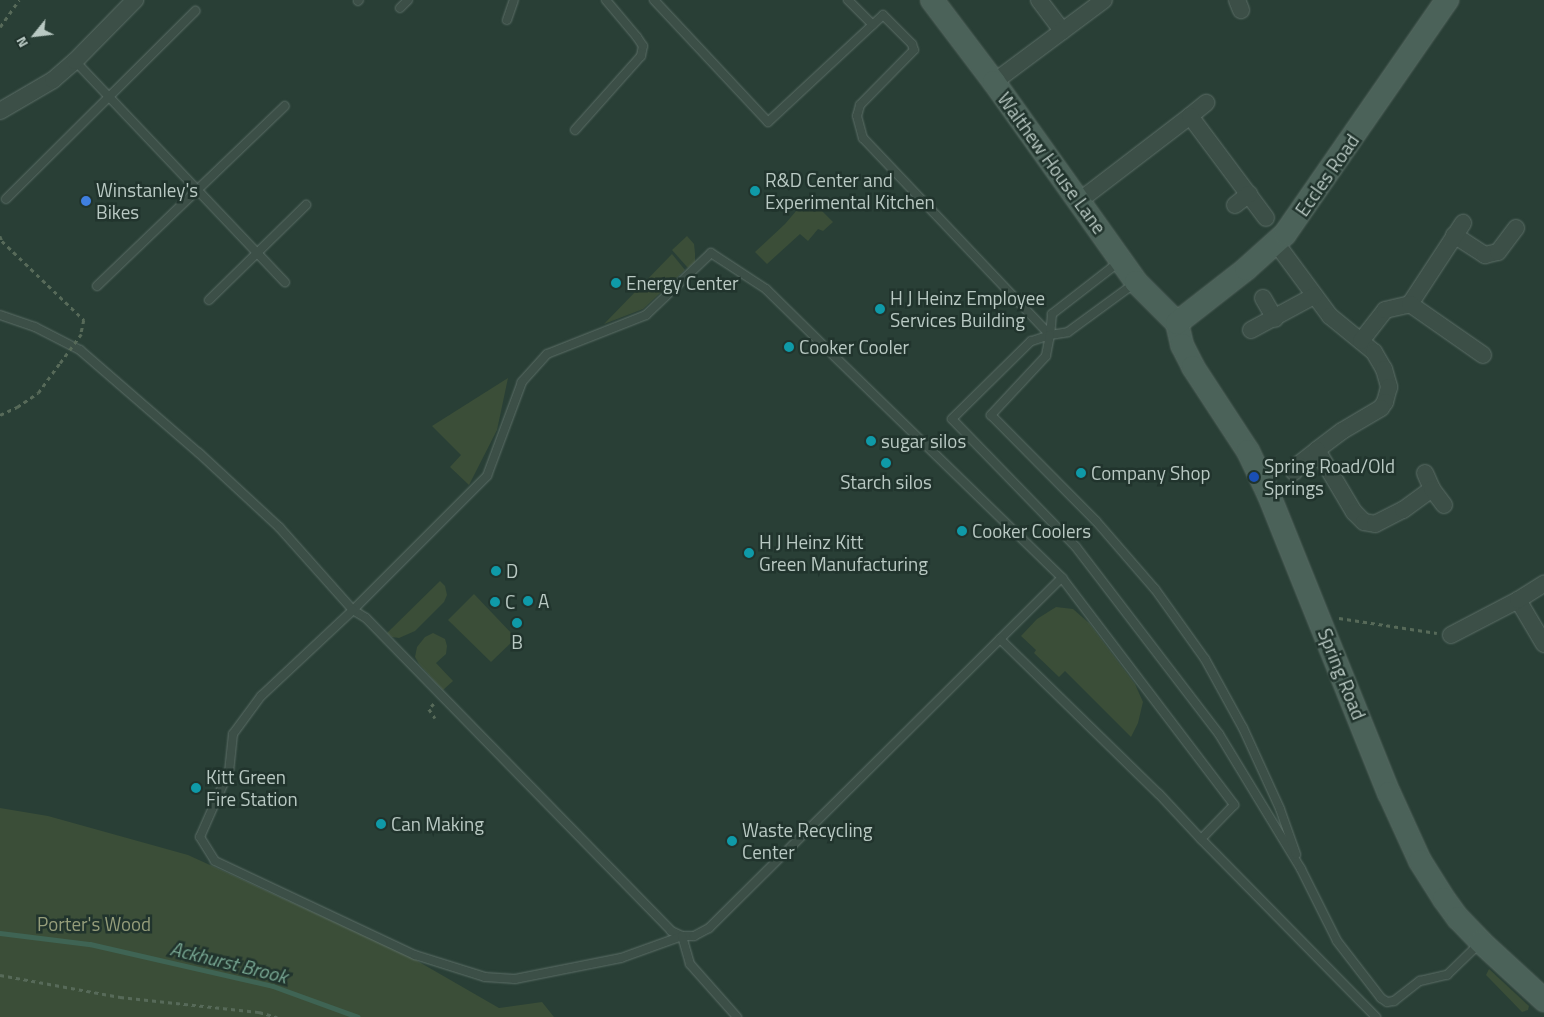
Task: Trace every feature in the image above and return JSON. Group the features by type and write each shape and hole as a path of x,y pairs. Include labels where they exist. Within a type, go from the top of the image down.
{"street":[{"path":"0,111 53,80 75,61 135,0"},
{"name":"Walthew House Lane","path":"932,0 994,82 1136,282 1177,323"},
{"path":"1039,0 1062,31"},
{"path":"994,82 1104,0"},
{"name":"Eccles Road","path":"1177,323 1276,243 1305,208 1447,0"},
{"path":"1079,200 1206,103"},
{"path":"1190,116 1266,218"},
{"path":"1235,204 1249,194"},
{"path":"1361,341 1385,310 1410,304 1459,229 1485,254 1498,252 1516,228"},
{"path":"1276,243 1330,316 1374,352 1384,368 1389,387 1385,402 1374,413 1342,431 1298,465 1294,472"},
{"path":"1251,330 1275,319 1314,296"},
{"path":"1263,298 1275,319"},
{"path":"1410,304 1483,355"},
{"name":"Spring Road","path":"1177,323 1182,344 1194,367 1248,451 1269,494 1389,793 1417,854 1444,899 1481,942 1544,1000"},
{"path":"1317,450 1354,512 1364,522 1370,524 1381,521 1404,510 1432,489"},
{"path":"1425,473 1432,489 1444,505"},
{"path":"1451,635 1518,600 1544,584"},
{"path":"1518,600 1544,644"}],"lane":[{"path":"400,8 408,0"},
{"path":"507,20 514,0"},
{"path":"575,130 642,56 643,46 638,37 606,0"},
{"path":"654,0 768,122 883,15 912,44 914,50 860,105 857,116 863,138 1050,334"},
{"path":"848,0 873,25"},
{"path":"6,199 195,11"},
{"path":"75,61 285,282"},
{"path":"97,286 285,106"},
{"path":"209,300 306,205"},
{"path":"822,344 766,289 711,253 646,315 547,354 522,382 487,476 353,610 261,696 233,734 229,771 200,837 214,861 415,956 485,977 515,979 621,958 682,936 694,936 709,928 1062,578"},
{"path":"1122,260 1052,314 1046,356 991,416 1096,521 1155,589 1205,660 1243,728 1280,809 1301,868"},
{"path":"1136,282 1068,332 1050,334 1032,341 952,419 1076,547 1219,734 1301,868 1337,941 1381,998 1387,1002 1394,1001 1420,981 1447,975 1481,942"},
{"path":"0,315 62,339 80,350 108,372 279,528 353,610 373,625 671,931 682,936 690,964 736,1017"},
{"path":"834,355 1062,578 1234,805 1201,839"},
{"path":"1000,639 1160,794 1201,839 1376,1017"}],"path":[{"path":"0,27 19,0"},
{"path":"0,236 2,241 84,320 81,334 38,393 17,408 0,415"},
{"path":"1319,616 1451,635"},
{"path":"434,704 429,709 435,718"},
{"path":"0,975 120,997 259,1012 277,1017"}],"green space":[{"path":"808,197 833,222 823,231 818,229 808,241 800,234 767,264 755,252 785,224"},
{"path":"687,236 694,244 695,253 695,262 688,268 672,250"},
{"path":"672,254 685,270 643,309 604,324"},
{"path":"508,378 497,430 469,485 450,467 461,455 432,426"},
{"path":"440,581 445,586 447,595 444,602 415,631 399,638 392,637 387,633"},
{"path":"474,594 516,638 491,662 448,620"},
{"path":"1056,607 1073,609 1089,623 1135,684 1143,702 1138,723 1131,737 1065,671 1059,677 1034,653 1036,650 1021,636 1037,619"},
{"path":"433,633 445,639 447,646 446,654 436,663 453,681 443,690 415,657 417,647 425,637"},
{"name":"Porter's Wood","path":"0,808 48,816 188,855 407,955 499,1008 542,1002 554,1017 0,1017"},
{"path":"1489,969 1529,1006 1528,1010 1522,1012 1486,975"}],"waterway":[{"name":"Ackhurst Brook","path":"0,933 90,944 273,986 358,1017"}],"place":[{"name":"R&D Center and Experimental Kitchen","path":"755,191"},
{"name":"Winstanley's Bikes","path":"86,201"},
{"name":"Energy Center","path":"616,283"},
{"name":"H J Heinz Employee Services Building","path":"880,309"},
{"name":"Cooker Cooler","path":"789,347"},
{"name":"sugar silos","path":"871,441"},
{"name":"Starch silos","path":"886,463"},
{"name":"Company Shop","path":"1081,473"},
{"name":"Spring Road/Old Springs","path":"1254,477"},
{"name":"Cooker Coolers","path":"962,531"},
{"name":"H J Heinz Kitt Green Manufacturing","path":"749,553"},
{"name":"D","path":"496,571"},
{"name":"A","path":"528,601"},
{"name":"C","path":"495,602"},
{"name":"B","path":"517,623"},
{"name":"Kitt Green Fire Station","path":"196,788"},
{"name":"Can Making","path":"381,824"},
{"name":"Waste Recycling Center","path":"732,841"}]}
